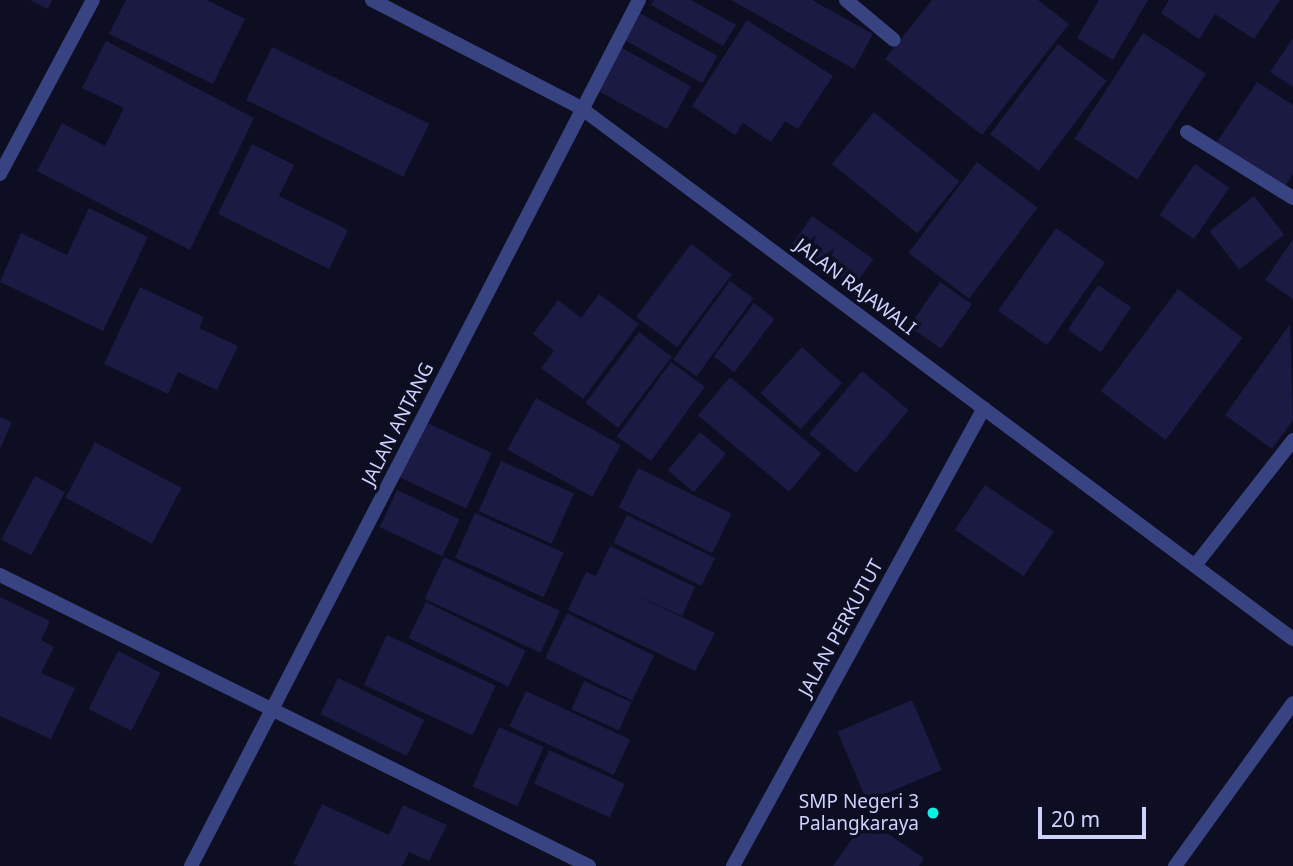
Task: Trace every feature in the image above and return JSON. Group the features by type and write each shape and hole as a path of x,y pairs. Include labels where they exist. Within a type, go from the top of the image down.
{"street":[{"path":"0,174 93,0"},
{"name":"JALAN RAJAWALI","path":"372,0 581,108 1197,563 1293,639"},
{"name":"JALAN ANTANG","path":"191,866 268,711 639,0"},
{"path":"846,0 894,40"},
{"path":"1186,132 1293,198"},
{"name":"JALAN PERKUTUT","path":"733,866 984,408"},
{"path":"1197,563 1293,440"},
{"path":"0,575 268,711 589,866"},
{"path":"1175,866 1293,703"}],"building":[{"path":"30,0 52,0 48,9"},
{"path":"126,0 207,0 245,19 213,84 109,34"},
{"path":"654,0 691,0 736,25 723,46 651,5"},
{"path":"731,0 812,0 873,34 854,69"},
{"path":"932,0 1038,0 1069,24 982,135 885,59"},
{"path":"1099,0 1148,0 1113,60 1077,38"},
{"path":"1169,0 1280,0 1254,39 1215,14 1199,39 1161,13"},
{"path":"636,11 717,56 702,83 621,38"},
{"path":"747,20 833,76 798,129 785,121 771,142 743,123 735,135 692,106"},
{"path":"1143,33 1206,74 1137,180 1074,139"},
{"path":"1293,38 1293,87 1270,72"},
{"path":"106,41 254,118 190,250 37,171 62,123 105,146 124,108 82,88"},
{"path":"1058,44 1107,81 1039,171 990,134"},
{"path":"272,47 429,124 403,177 246,100"},
{"path":"620,47 691,86 667,129 596,90"},
{"path":"1257,82 1293,105 1293,174 1283,189 1215,145"},
{"path":"874,112 959,181 917,233 832,164"},
{"path":"252,144 294,165 279,196 348,230 329,269 218,214"},
{"path":"977,162 1038,208 969,299 908,253"},
{"path":"1195,164 1229,188 1194,239 1159,215"},
{"path":"1254,196 1284,235 1239,270 1209,231"},
{"path":"89,208 148,237 103,331 0,282 21,233 67,255"},
{"path":"812,216 873,259 854,287 792,244"},
{"path":"1056,228 1105,262 1047,345 998,311"},
{"path":"1293,239 1293,299 1265,280"},
{"path":"691,244 732,275 677,347 636,317"},
{"path":"730,281 753,298 696,377 673,359"},
{"path":"940,282 972,304 941,349 909,326"},
{"path":"1098,285 1131,307 1101,352 1068,330"},
{"path":"140,287 204,317 199,328 238,346 217,390 178,372 168,394 104,364"},
{"path":"1178,289 1243,338 1166,440 1101,391"},
{"path":"599,294 639,324 583,399 541,368 554,351 533,334 558,300 581,318"},
{"path":"754,303 775,319 734,372 714,357"},
{"path":"1290,324 1293,420 1272,449 1225,415"},
{"path":"639,332 672,357 618,428 585,403"},
{"path":"802,347 842,383 801,429 761,393"},
{"path":"671,362 705,387 651,461 617,436"},
{"path":"862,371 909,410 856,473 809,434"},
{"path":"730,377 821,453 789,492 698,415"},
{"path":"536,398 621,445 592,497 507,450"},
{"path":"0,417 12,422 0,449"},
{"path":"423,421 492,453 466,508 397,476"},
{"path":"700,432 726,454 694,492 668,470"},
{"path":"95,442 182,488 152,544 65,498"},
{"path":"501,461 574,494 552,544 479,511"},
{"path":"638,468 731,514 712,553 619,508"},
{"path":"35,476 65,492 31,556 1,540"},
{"path":"985,485 1054,531 1024,576 955,530"},
{"path":"397,490 460,519 442,556 380,527"},
{"path":"475,513 564,552 544,597 455,558"},
{"path":"627,515 715,558 701,586 613,543"},
{"path":"610,546 695,587 682,616 623,589 715,633 695,671 568,610 586,572 596,576"},
{"path":"444,557 560,611 541,653 425,599"},
{"path":"0,597 50,621 41,640 54,647 41,673 75,688 51,739 0,716"},
{"path":"426,602 526,651 508,687 408,638"},
{"path":"567,613 654,656 632,700 545,658"},
{"path":"387,635 496,686 473,736 364,685"},
{"path":"118,651 161,673 131,731 88,709"},
{"path":"338,678 424,720 407,756 320,714"},
{"path":"584,681 632,702 619,730 571,709"},
{"path":"526,691 630,740 614,775 510,726"},
{"path":"912,700 942,770 867,802 837,732"},
{"path":"499,727 544,747 517,806 473,786"},
{"path":"549,750 625,784 610,818 534,784"},
{"path":"322,804 389,835 403,805 447,825 429,861 409,852 402,866 293,864"},
{"path":"866,819 924,858 919,866 833,866"}],"place":[{"name":"SMP Negeri 3 Palangkaraya","path":"933,813"}]}
